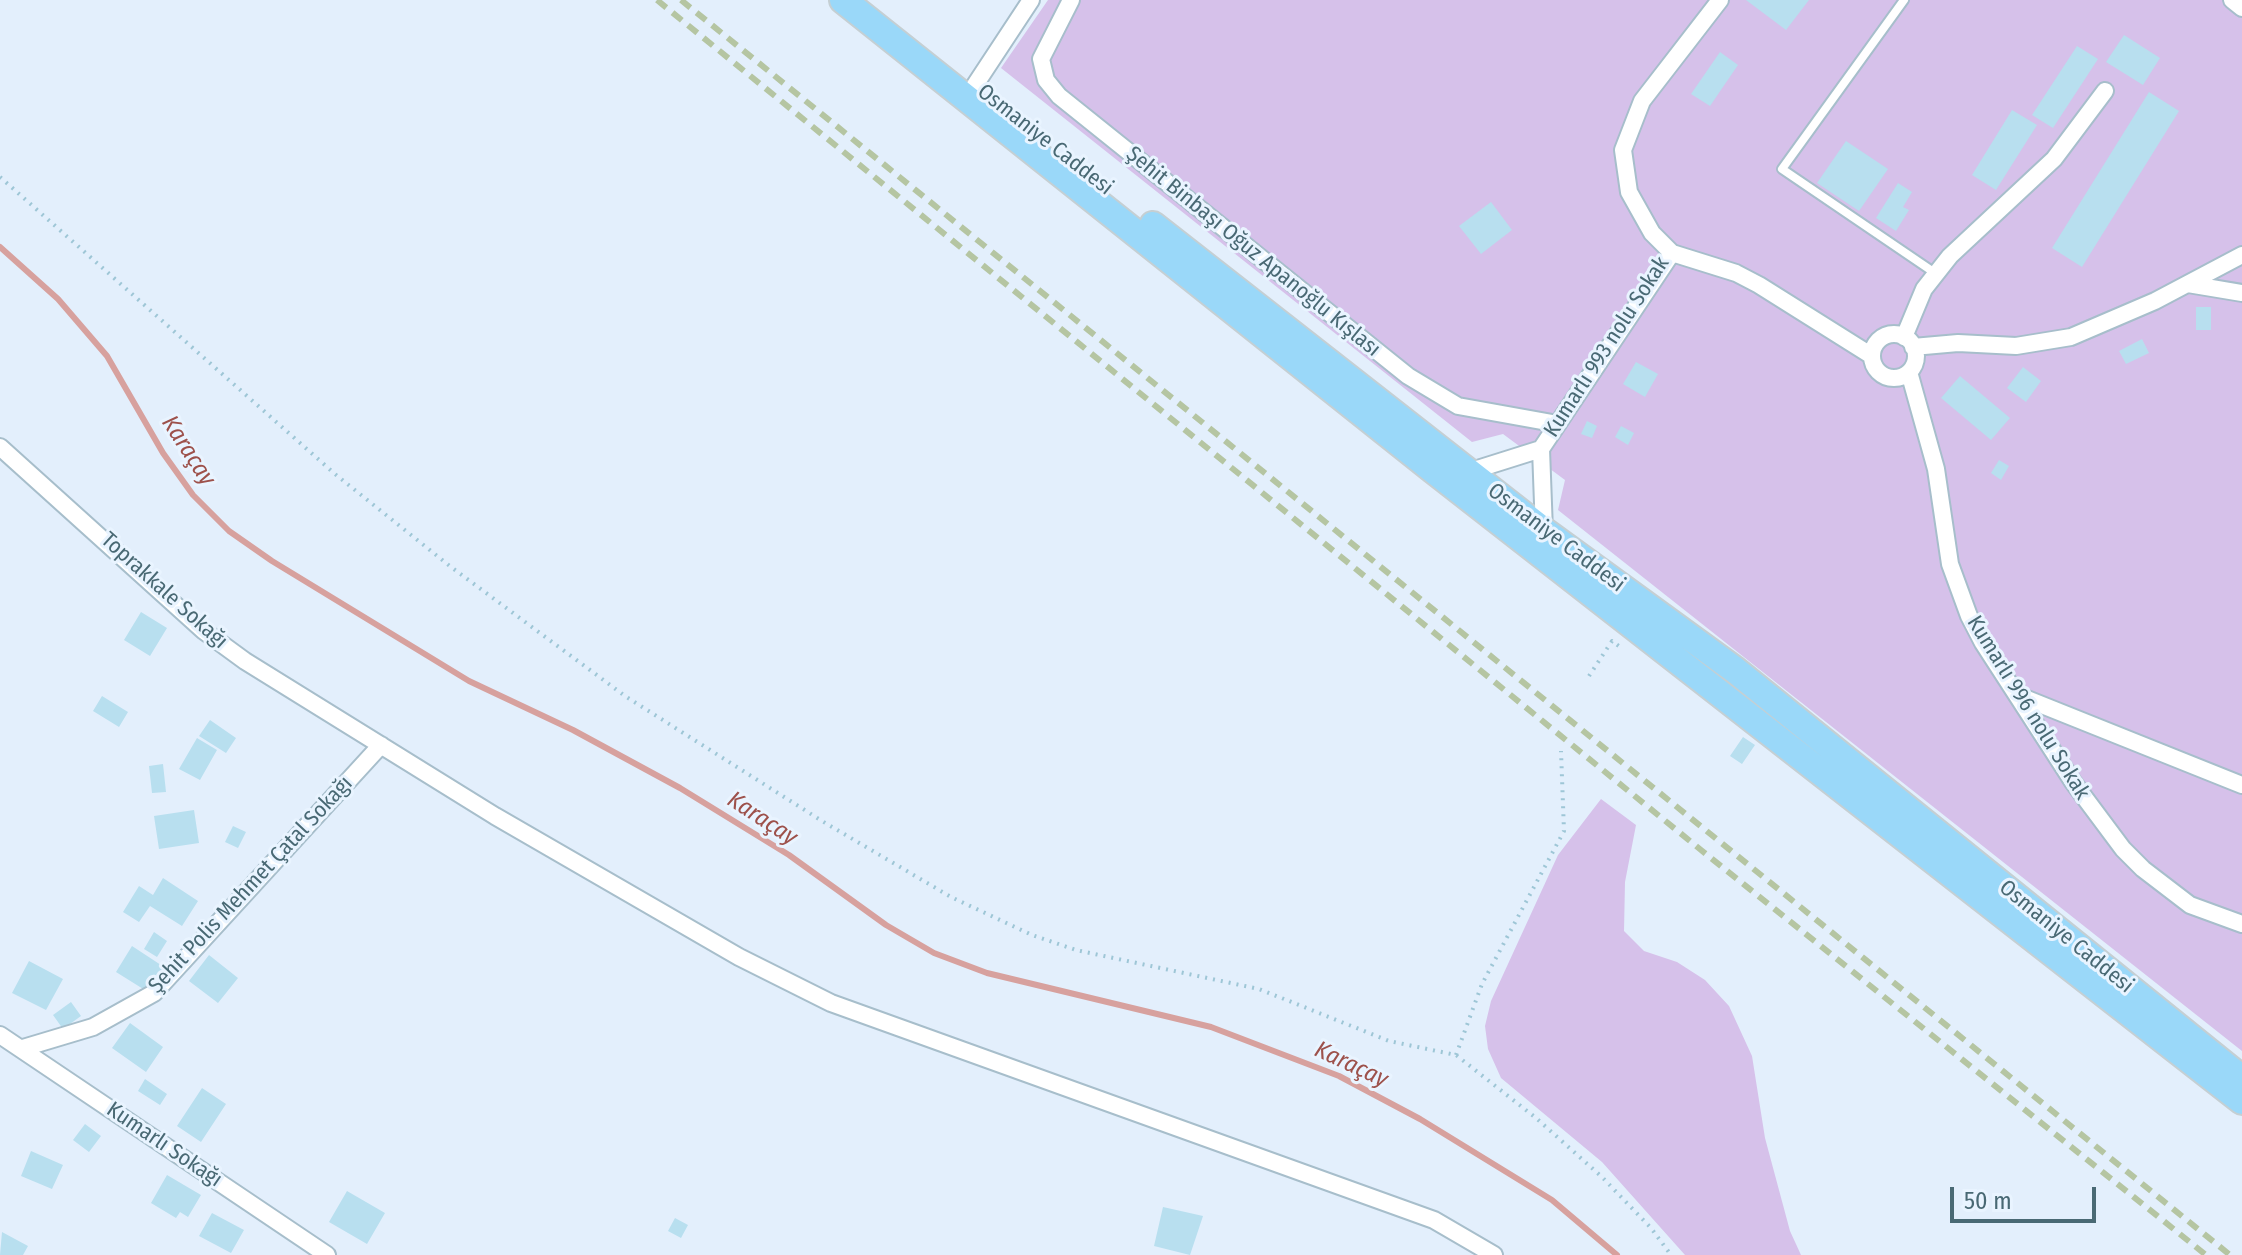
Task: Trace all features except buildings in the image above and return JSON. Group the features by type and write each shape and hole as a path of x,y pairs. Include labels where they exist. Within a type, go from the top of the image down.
{"highway":[{"path":"843,0 1444,478 2242,1101"},
{"name":"Osmaniye Caddesi","path":"868,0 1544,531 1735,670 2242,1079"}],"street":[{"path":"975,85 1031,0"},
{"name":"Şehit Binbaşı Oğuz Apanoğlu Kışlası","path":"1071,0 1041,59 1046,80 1059,96 1335,320 1445,400 1485,414 1558,424"},
{"name":"Kumarlı 993 nolu Sokak","path":"1541,449 1672,253 1652,233 1629,192 1623,150 1642,101 1720,0"},
{"path":"2232,0 2242,8"},
{"path":"1672,253 1736,273 1759,285 1872,356 1883,375 1897,378 1909,372 1915,360 1909,342 1913,312 1936,274 1973,233 2015,199 2054,159 2105,91"},
{"path":"1872,356 1882,337 1909,342 2016,346 2071,337 2188,284 2242,255"},
{"path":"2188,284 2242,293"},
{"name":"Kumarlı 996 nolu Sokak","path":"1909,372 1936,469 1957,587 1983,643 2073,782 2143,869 2190,905 2242,924"},
{"name":"Toprakkale Sokağı","path":"0,447 204,631 245,661 495,816 712,942 831,1003 1434,1220 1494,1255"},
{"path":"1468,472 1541,449 1544,531"},
{"path":"2017,695 2242,785"},
{"name":"Şehit Polis Mehmet Çatal Sokağı","path":"23,1048 93,1027 154,993 381,745"},
{"name":"Kumarlı Sokağı","path":"0,1035 327,1255"}],"lane":[{"path":"1904,0 1782,169 1936,274"}],"path":[{"path":"0,177 335,474 451,567 625,696 822,821 951,897 1032,935 1076,950 1259,989 1389,1041 1456,1055 1536,1118 1602,1177 1651,1228 1671,1255"},
{"path":"1456,1055 1482,984 1564,831 1561,751"}],"shaded area":[{"path":"1048,0 2242,0 2242,1051 1558,510 1565,480 1503,434 1472,442 1001,68"},
{"path":"1601,799 1636,825 1625,882 1624,931 1644,951 1677,962 1705,980 1729,1006 1752,1056 1765,1138 1790,1231 1801,1255 1685,1255 1602,1162 1501,1078 1488,1049 1485,1026 1491,1001 1558,855"}],"waterway":[{"name":"Karaçay","path":"0,247 58,299 107,356 163,453 193,495 229,531 272,561 469,681 573,730 680,788 789,855 886,925 934,953 987,973 1211,1027 1339,1076 1420,1119 1552,1200 1617,1255"}],"railway":[{"path":"657,0 1701,850 2206,1255"},
{"path":"681,0 2230,1255"}]}
